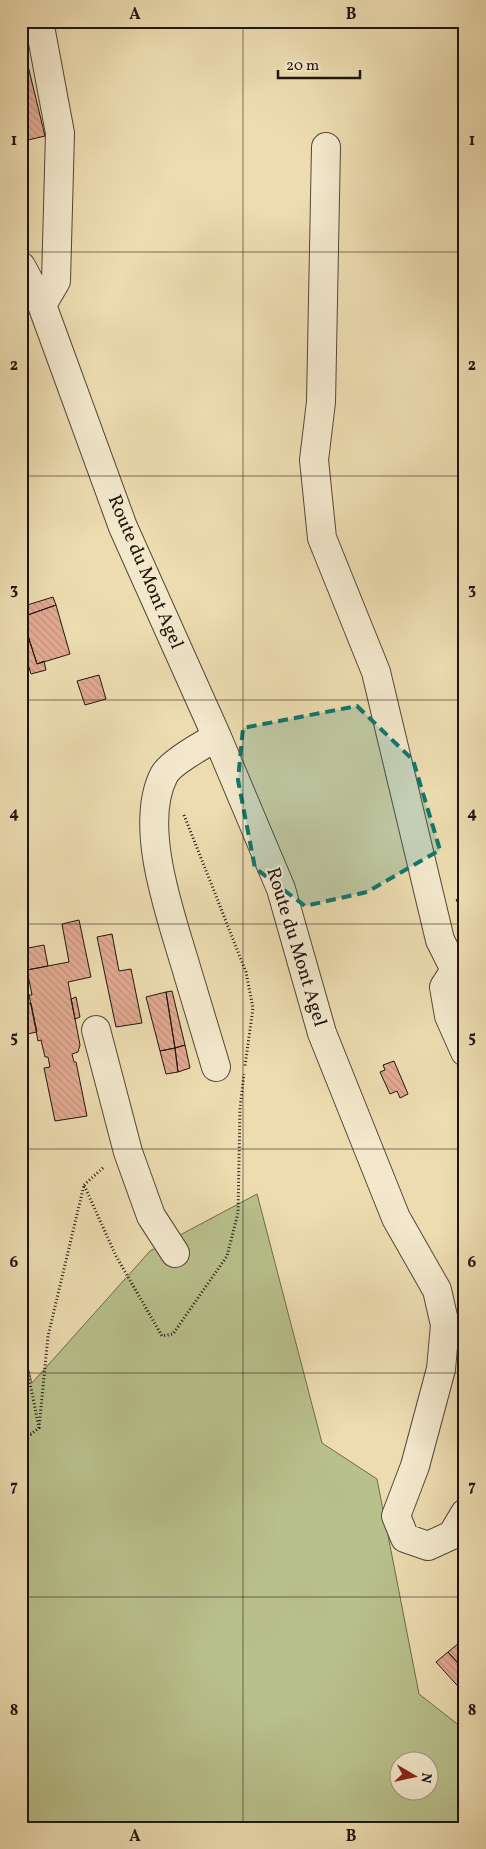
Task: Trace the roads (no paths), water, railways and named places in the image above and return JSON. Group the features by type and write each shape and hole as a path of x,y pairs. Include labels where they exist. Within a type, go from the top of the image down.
{"street":[{"path":"38,21 60,133 56,281 42,305"},
{"path":"326,147 320,402 314,460 322,538 376,672 440,940 460,969 444,987 449,1016 465,1052"},
{"name":"Route du Mont Agel","path":"21,266 42,305 123,527 281,889 322,1033 396,1218 437,1290 444,1325 441,1369 415,1466 396,1516 405,1538 428,1546 452,1535 465,1513"},
{"path":"216,737 191,752 165,773 155,802 154,833 163,889 216,1067"},
{"path":"96,1030 128,1152 151,1216 175,1253"}]}
